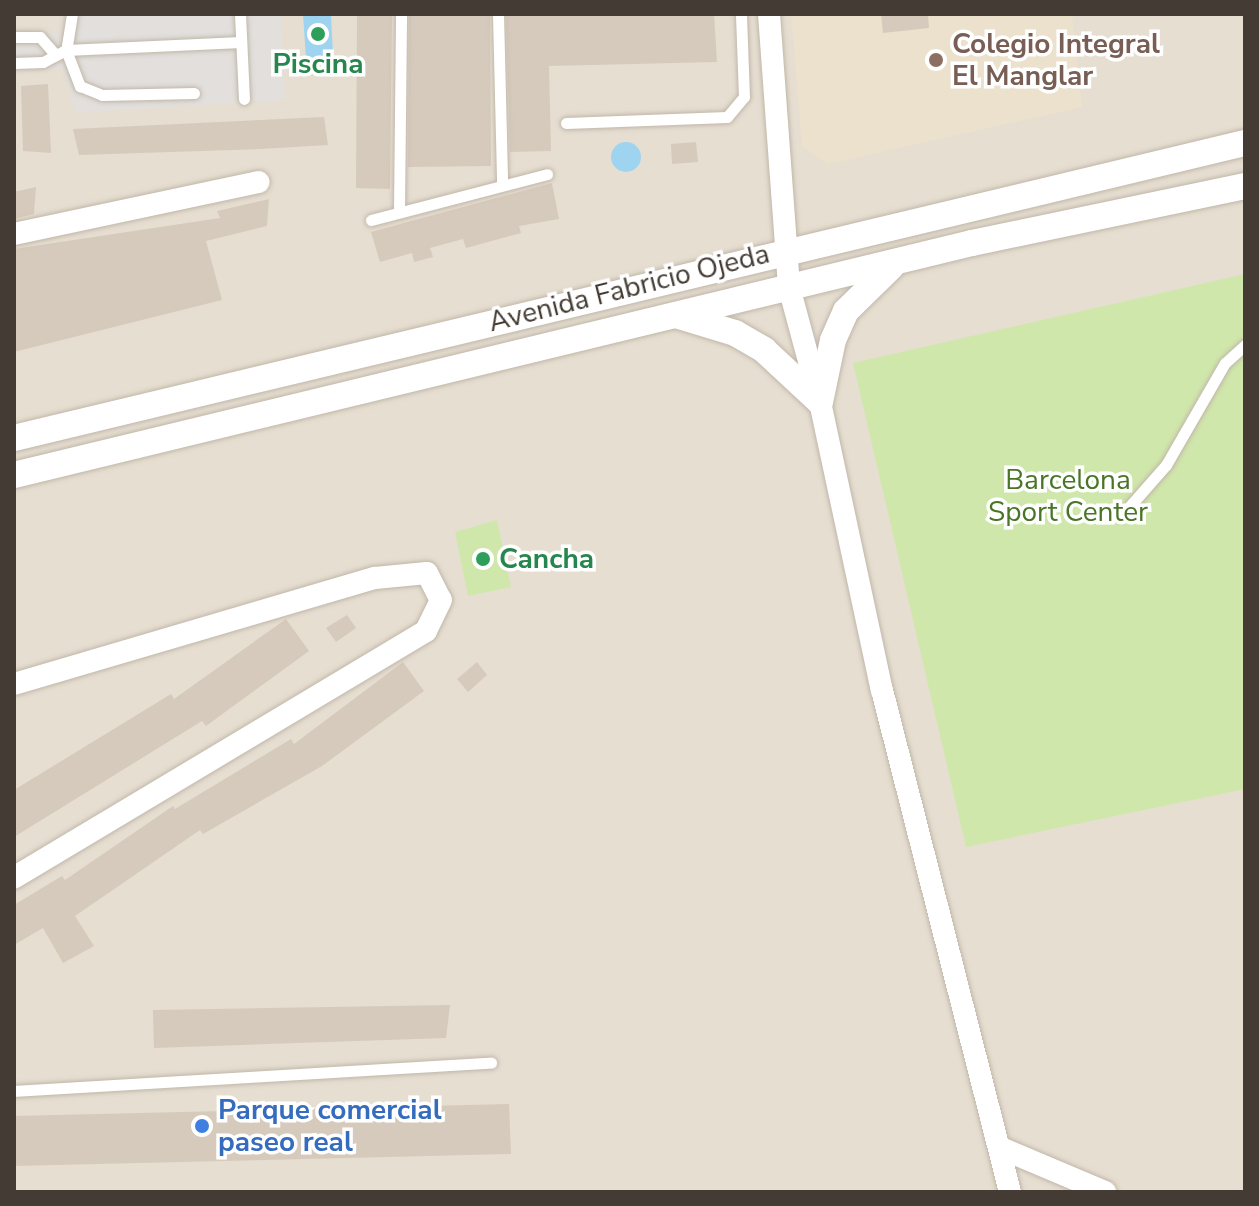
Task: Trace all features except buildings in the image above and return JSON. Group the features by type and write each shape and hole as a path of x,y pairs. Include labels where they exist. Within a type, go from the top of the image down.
{"street":[{"path":"769,14 783,250 789,287 820,402 882,690 1003,1149 1010,1192"},
{"name":"Avenida Fabricio Ojeda","path":"14,438 783,250 1245,143"},
{"path":"14,234 259,182"},
{"name":"Avenida Fabricio Ojeda","path":"14,475 902,260 1245,186"},
{"path":"820,402 833,340 846,311 878,275 902,260"},
{"path":"675,315 735,333 764,350 820,402"},
{"path":"14,684 375,578 427,573 441,600 426,631 14,878"},
{"path":"1003,1149 1105,1192"}],"lane":[{"path":"60,52 72,14"},
{"path":"240,14 244,99"},
{"path":"399,210 401,14"},
{"path":"498,14 502,183"},
{"path":"566,123 727,117 744,97 741,14"},
{"path":"14,37 40,37 60,52 73,77 89,92 194,93"},
{"path":"14,63 43,62 60,52 241,42"},
{"path":"371,220 502,183 547,174"},
{"path":"1122,515 1166,465 1225,363 1245,345"},
{"path":"14,1091 491,1063"}],"shaded area":[{"path":"14,14 1245,14 1245,1192 14,1192"},
{"path":"64,14 281,14 285,100 75,113 63,70 14,70 14,31 61,33"},
{"name":"Colegio Integral El Manglar","path":"791,14 1072,14 1082,107 828,164 802,146"}],"green space":[{"name":"Barcelona Sport Center","path":"1245,274 1245,789 966,847 853,363"},
{"name":"Cancha","path":"497,520 511,587 468,596 455,532"}],"water":[{"name":"Piscina","path":"303,14 331,14 333,55 306,59"},
{"path":"626,142 632,143 640,151 640,163 632,171 626,172 620,171 612,163 611,157 612,151 620,143"}],"place":[{"name":"Piscina","path":"318,34"},
{"name":"Colegio Integral El Manglar","path":"936,60"},
{"name":"Cancha","path":"483,559"},
{"name":"Parque comercial paseo real","path":"202,1126"}]}
